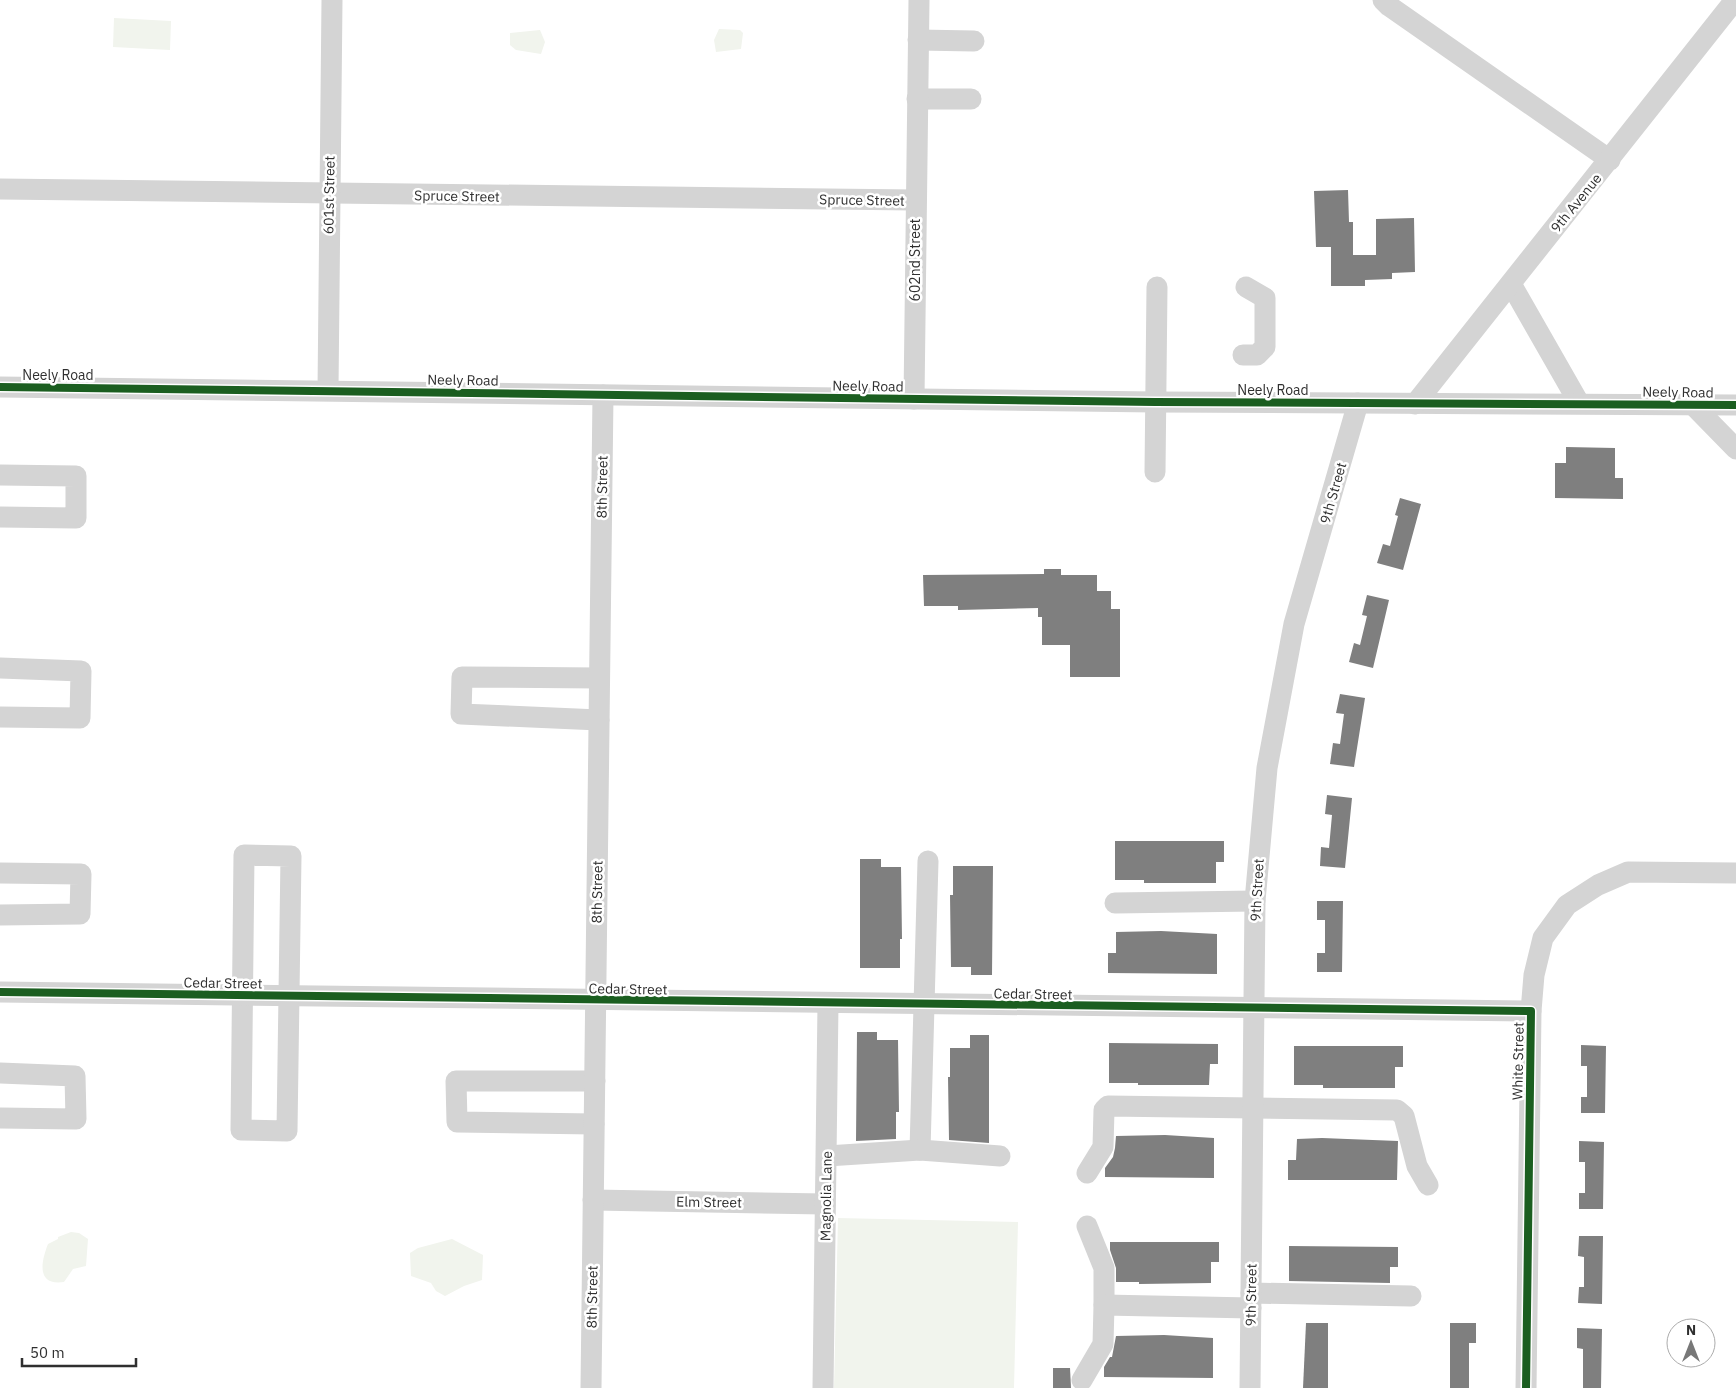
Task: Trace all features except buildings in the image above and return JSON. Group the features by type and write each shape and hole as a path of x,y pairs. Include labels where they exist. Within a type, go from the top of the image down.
{"street":[{"name":"601st Street","path":"328,390 332,0"},
{"name":"602nd Street","path":"914,399 919,0"},
{"path":"1383,0 1610,160"},
{"name":"9th Avenue","path":"1415,404 1735,0"},
{"path":"918,40 974,41"},
{"path":"917,99 971,99"},
{"name":"Spruce Street","path":"0,189 915,200"},
{"path":"1511,284 1579,404"},
{"path":"1154,472 1157,287"},
{"path":"1243,355 1257,355 1265,347 1265,298 1246,287"},
{"name":"Neely Road","path":"0,387 1155,402 1736,405"},
{"name":"8th Street","path":"591,1388 603,395"},
{"name":"9th Street","path":"1250,1388 1255,901 1267,768 1294,624 1358,404"},
{"path":"1693,405 1736,449"},
{"path":"0,475 76,476 76,518 0,517"},
{"path":"0,668 81,671 80,718 0,717"},
{"path":"599,678 462,677 461,714 599,720"},
{"path":"244,855 291,856 287,1131 241,1130 242,996 244,855"},
{"path":"920,1150 928,861"},
{"path":"1532,1011 1534,975 1542,938 1567,905 1598,885 1628,872 1736,873"},
{"path":"0,874 81,874 80,914 0,915"},
{"path":"1115,903 1255,901"},
{"name":"Cedar Street","path":"0,992 1255,1008"},
{"name":"Magnolia Lane","path":"823,1388 828,1004"},
{"name":"White Street","path":"1255,1008 1532,1011 1526,1388"},
{"path":"0,1073 75,1076 76,1118 0,1118"},
{"path":"594,1124 457,1122 456,1081 595,1081"},
{"path":"1087,1173 1103,1147 1104,1110 1108,1106 1254,1110 1397,1110 1404,1116 1417,1166 1428,1184"},
{"path":"827,1156 920,1150 1000,1156"},
{"name":"Elm Street","path":"593,1200 825,1204"},
{"path":"1082,1380 1103,1344 1104,1268 1087,1226"},
{"path":"1104,1305 1411,1296"}],"shaded area":[{"path":"114,18 171,21 170,50 113,47"},
{"path":"719,29 740,30 743,33 741,49 716,52 714,40"},
{"path":"540,30 545,42 541,54 516,50 510,45 510,33"},
{"path":"838,1218 1018,1222 1014,1388 834,1388"},
{"path":"71,1232 79,1233 88,1239 86,1266 73,1269 64,1282 49,1280 43,1271 48,1244 58,1239 58,1237"},
{"path":"452,1239 483,1255 482,1280 464,1286 445,1296 436,1291 431,1283 411,1276 410,1253 418,1248"}],"cycle path":[{"path":"0,387 1155,402 1736,405"},
{"path":"0,992 1531,1011 1526,1388"}]}
